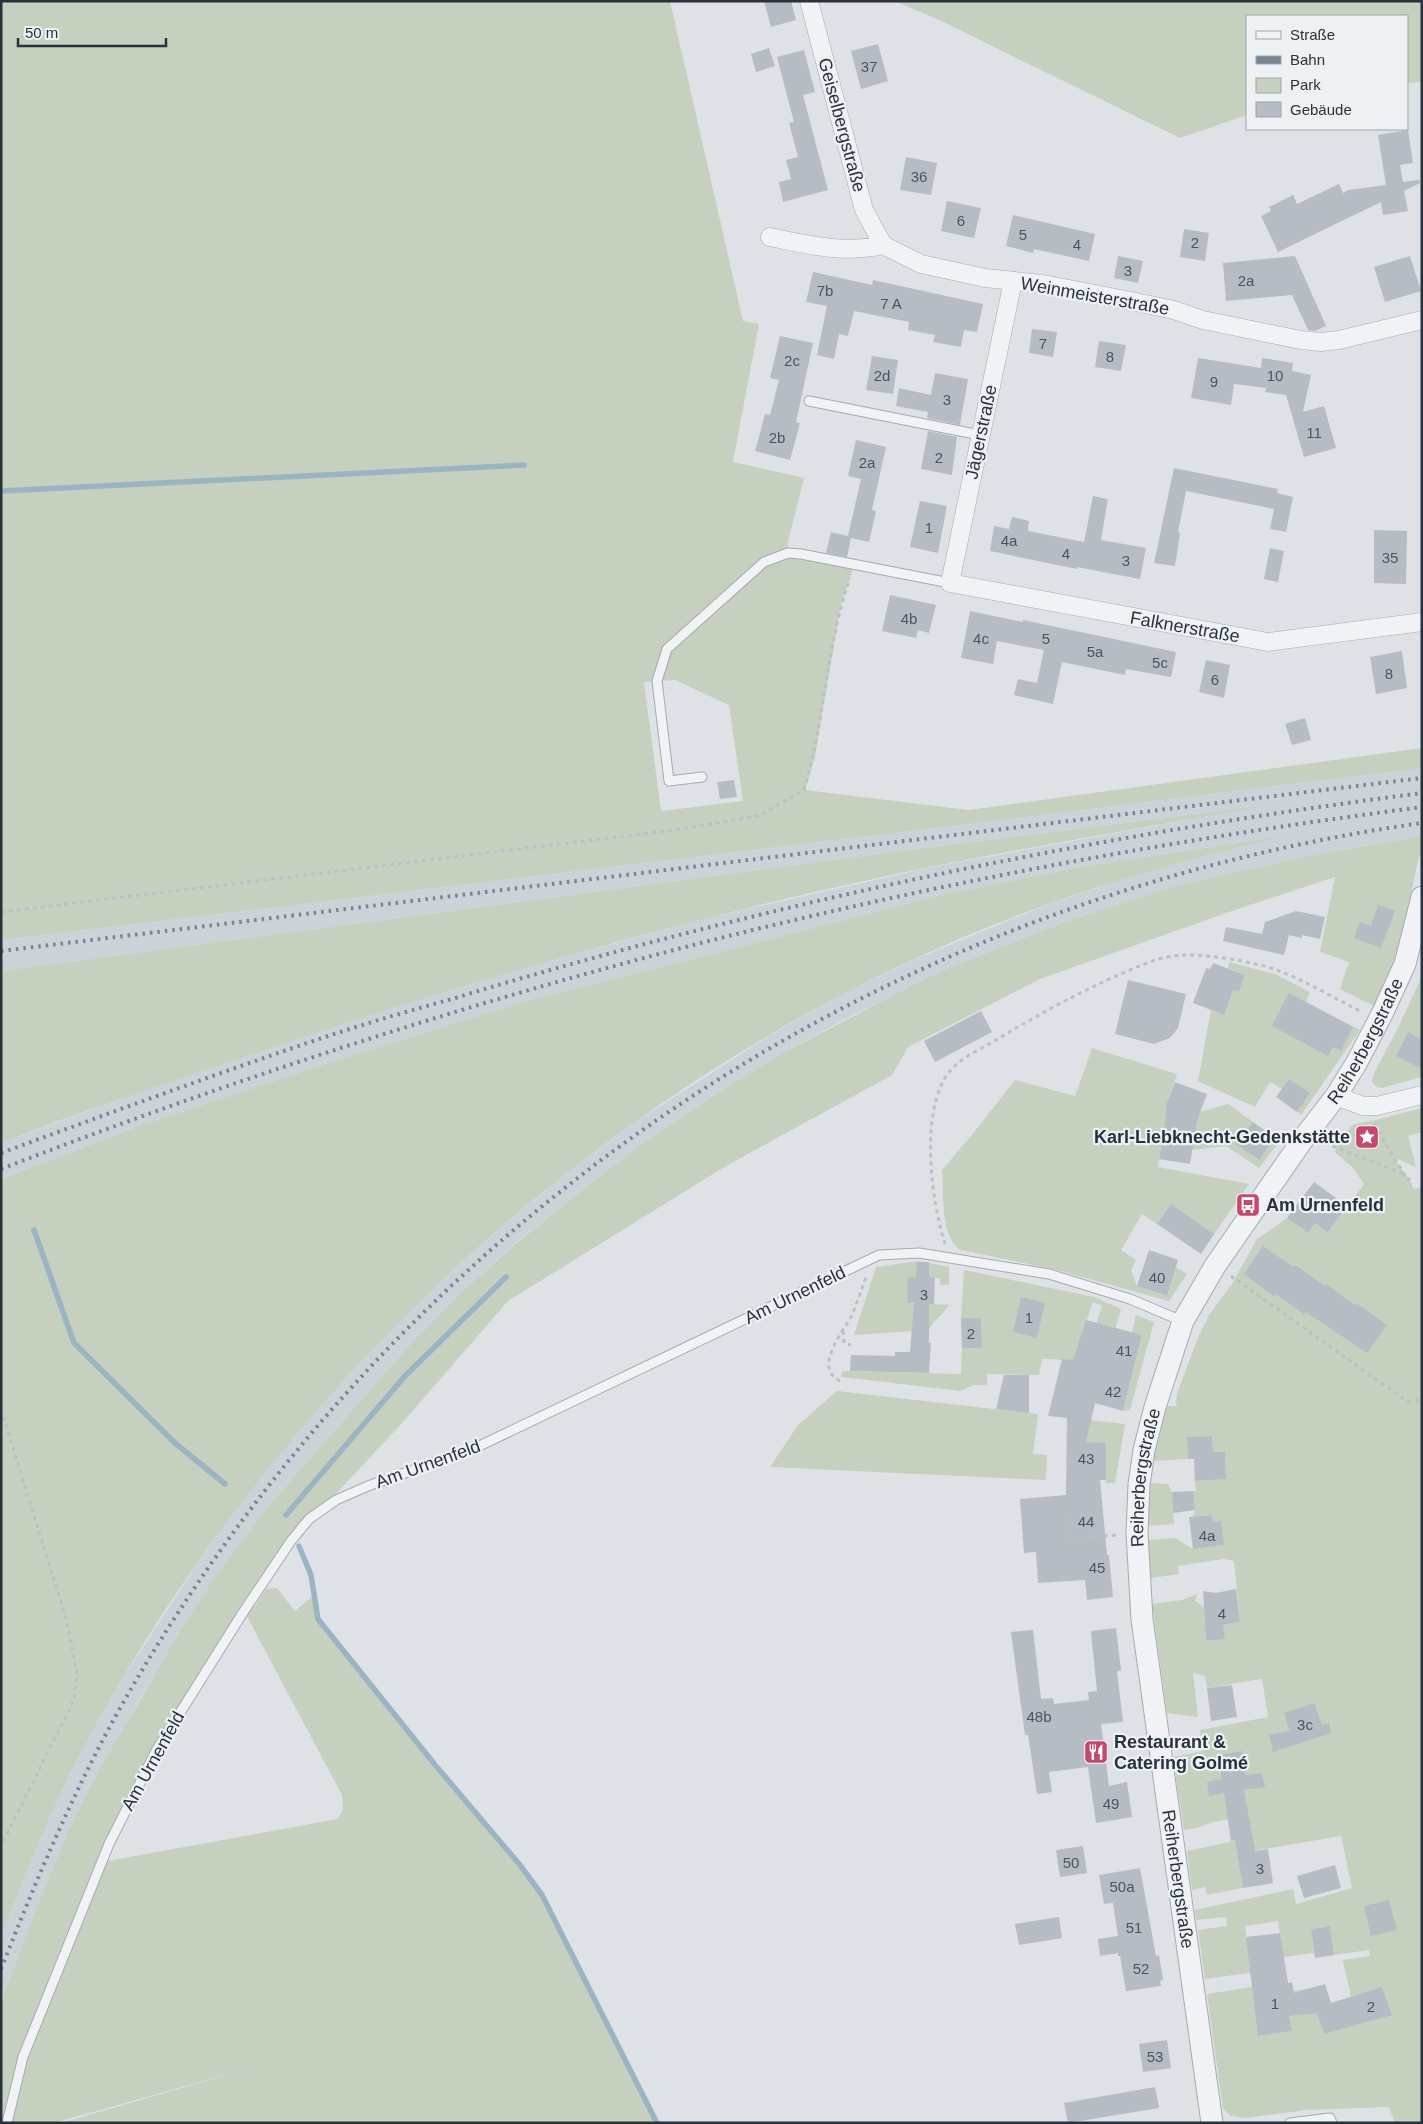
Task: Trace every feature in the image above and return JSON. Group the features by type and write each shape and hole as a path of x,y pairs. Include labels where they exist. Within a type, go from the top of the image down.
{"street":[{"name":"Geiselbergstraße","path":"809,1 864,210 883,245"},
{"path":"770,237 828,249 866,249 883,245"},
{"name":"Weinmeisterstraße","path":"883,245 921,264 985,278 1043,284 1121,299 1174,310 1202,320 1301,340 1321,342 1339,340 1422,320"},
{"name":"Jägerstraße","path":"950,583 1013,281"},
{"name":"Falknerstraße","path":"950,583 1268,642 1422,622"},
{"name":"Reiherbergstraße","path":"1212,2123 1142,1619 1136,1533 1139,1485 1144,1450 1155,1407 1183,1321 1215,1266 1306,1135 1336,1096 1379,1021 1405,964 1422,897"},
{"path":"1336,1096 1363,1106 1377,1106 1422,1095"}],"lane":[{"path":"809,401 980,435"},
{"path":"702,777 669,781 657,681 667,649 764,562 775,556 788,553 800,554 854,566 950,583"},
{"name":"Am Urnenfeld","path":"7,2123 23,2057 109,1844 156,1751 244,1610 291,1541 309,1519 336,1500 368,1486 473,1449 879,1256 919,1253 949,1256 1049,1274 1130,1299 1183,1321"},
{"path":"1290,2123 1330,2118 1332,2123"}],"path":[{"path":"1,912 658,832 758,816 804,790 814,756 841,604 854,566"},
{"path":"949,1256 939,1226 931,1165 931,1125 935,1100 945,1078 954,1065 1033,1018 1088,989 1149,962 1183,955 1213,956 1276,970 1379,1021"},
{"path":"1363,1106 1404,1174 1410,1180"},
{"path":"1306,1135 1404,1174"},
{"path":"840,1381 831,1372 829,1361 832,1348 851,1316 874,1258"},
{"path":"1227,1273 1408,1402 1422,1398"},
{"path":"843,1329 842,1339 844,1343 851,1346"},
{"path":"1,1409 67,1622 77,1674 74,1700 1,1846"},
{"path":"1066,1519 1068,1539 1136,1533"}],"shaded area":[{"path":"1422,768 1422,836 1298,858 1237,872 1057,925 971,959 851,1016 779,1055 643,1143 518,1241 466,1288 405,1350 266,1509 219,1571 140,1698 67,1834 37,1906 1,2002 1,1937 45,1825 80,1752 119,1684 197,1564 246,1495 292,1437 387,1333 451,1272 567,1173 631,1125 767,1037 841,995 911,961 1046,905 1132,876 1281,836 1075,868 940,895 526,1001 338,1060 145,1124 1,1179 1,1143 134,1094 328,1028 517,970 707,918 932,867 1268,805 939,846 1,971 1,940"}],"green space":[{"path":"1,1 670,1 743,321 759,324 733,462 804,478 788,541 788,552 854,566 841,604 815,756 805,790 969,810 1422,748 1422,768 1,940","holes":["675,680 729,705 743,801 661,811 644,682"]},
{"path":"894,1 1422,1 1422,82 1408,83 1408,15 1246,15 1246,115 1180,138 937,19"},
{"path":"1283,803 935,866 761,905 674,927 502,975 332,1028 124,1098 1,1143 1,971 939,846"},
{"path":"1288,835 1153,870 1077,894 992,925 910,961 781,1028 658,1106 542,1193 433,1289 332,1394 239,1506 156,1625 82,1750 49,1819 1,1937 1,1179 145,1124 338,1060 526,1001 940,895 1075,868"},
{"path":"1422,836 1422,856 1419,856 1406,917 1393,963 1374,1006 1340,989 1349,962 1320,952 1335,877 1229,912 1040,979 908,1047 892,1075 726,1166 508,1301 403,1422 321,1510 309,1519 254,1588 245,1610 255,1606 266,1589 277,1588 295,1611 314,1595 318,1619 436,1766 520,1865 542,1895 657,2123 61,2123 250,2068 54,2123 11,2123 28,2057 96,1876 19,2054 1,2123 1,2002 37,1906 67,1834 102,1765 182,1628 219,1571 266,1509 405,1350 466,1288 519,1241 643,1143 779,1055 921,981 1057,925 1176,886 1298,858","holes":["244,1611 342,1795 343,1809 338,1819 102,1862 109,1844 211,1661"]},
{"path":"1229,962 1275,974 1310,992 1306,1002 1360,1030 1301,1115 1297,1112 1309,1093 1289,1079 1282,1089 1270,1082 1255,1107 1198,1081 1211,1010 1224,1015 1233,990 1239,992 1245,975 1228,968"},
{"path":"1422,976 1422,1039 1408,1032 1396,1056 1421,1068 1422,1077 1382,1088 1377,1087 1372,1082 1373,1075 1398,1028"},
{"path":"1092,1048 1177,1074 1165,1107 1197,1120 1200,1112 1228,1104 1253,1122 1237,1144 1258,1160 1275,1138 1280,1141 1259,1168 1226,1146 1192,1150 1163,1131 1158,1167 1249,1184 1214,1234 1171,1204 1157,1224 1142,1214 1121,1250 1136,1260 1131,1271 1137,1286 1167,1296 1176,1267 1187,1274 1169,1301 1053,1269 960,1250 949,1234 944,1213 942,1170 1015,1080 1075,1096"},
{"path":"1422,1108 1422,1132 1408,1136 1416,1167 1393,1157 1414,1189 1422,1187 1422,2123 1395,2123 1389,2107 1307,2110 1246,2118 1231,2116 1223,2109 1207,1994 1252,1987 1259,2036 1291,2031 1289,2016 1297,2015 1294,1991 1310,1988 1324,2034 1391,2015 1382,1987 1351,1997 1343,1960 1370,1956 1369,1950 1334,1955 1330,1926 1311,1929 1314,1953 1283,1957 1278,1921 1245,1926 1250,1968 1285,1968 1205,1979 1198,1930 1227,1926 1226,1917 1196,1920 1195,1910 1293,1889 1296,1904 1352,1888 1341,1836 1240,1853 1243,1888 1207,1895 1205,1887 1192,1890 1187,1851 1252,1837 1248,1816 1213,1822 1197,1828 1184,1830 1173,1757 1203,1751 1200,1730 1268,1717 1262,1679 1207,1688 1205,1676 1193,1673 1198,1717 1167,1713 1152,1604 1182,1600 1197,1594 1195,1601 1204,1607 1206,1641 1225,1639 1223,1625 1240,1622 1234,1561 1224,1559 1178,1566 1179,1574 1151,1578 1148,1540 1175,1538 1193,1549 1223,1545 1221,1521 1213,1522 1212,1515 1198,1516 1199,1524 1190,1525 1195,1510 1193,1491 1196,1491 1195,1481 1226,1479 1225,1452 1213,1452 1212,1436 1187,1437 1188,1459 1153,1461 1166,1406 1176,1406 1177,1394 1198,1337 1209,1315 1232,1284 1257,1239 1287,1218 1308,1233 1315,1223 1328,1233 1364,1184 1353,1168 1335,1152 1339,1138 1354,1124"},
{"path":"918,1261 949,1267 949,1285 940,1285 940,1278 909,1277 907,1303 949,1305 929,1330 854,1335 876,1267"},
{"path":"964,1270 1094,1297 1121,1309 1105,1365 1084,1362 1102,1306 1093,1302 1073,1360 1042,1359 1039,1375 987,1374 987,1385 973,1385 961,1391 841,1377 843,1371 961,1374 962,1348 982,1348 981,1318 961,1318"},
{"path":"1136,1315 1154,1322 1130,1410 1123,1411 1142,1336 1132,1333"},
{"path":"837,1391 1038,1414 1033,1454 1047,1455 1046,1480 770,1467 798,1425"},
{"path":"1071,1418 1125,1424 1115,1483 1106,1483 1106,1443 1067,1442"},
{"path":"1151,1483 1168,1484 1172,1492 1174,1524 1147,1526"}],"building":[{"path":"764,1 791,1 796,20 771,27"},
{"path":"878,44 888,81 861,89 851,51"},
{"path":"769,48 775,66 756,72 751,54"},
{"path":"804,50 815,92 803,95 828,190 783,202 779,182 791,179 786,160 798,157 789,123 794,122 777,57"},
{"path":"1408,130 1413,163 1400,165 1403,182 1419,180 1420,183 1404,191 1408,211 1383,215 1381,202 1278,252 1261,216 1271,211 1269,207 1293,195 1297,204 1339,184 1343,193 1348,190 1386,185 1378,135"},
{"path":"906,157 937,163 931,195 900,190"},
{"path":"947,201 981,208 974,238 941,231"},
{"path":"1013,215 1095,234 1089,261 1034,249 1033,253 1006,246"},
{"path":"1184,229 1209,233 1205,261 1180,257"},
{"path":"1118,256 1143,261 1138,283 1114,278"},
{"path":"1295,256 1326,326 1315,331 1308,330 1292,295 1226,301 1223,263"},
{"path":"1410,256 1421,291 1385,302 1374,267"},
{"path":"813,272 872,285 873,280 983,304 977,332 964,330 961,347 933,342 935,335 908,330 909,322 854,311 848,336 839,334 834,359 817,355 827,306 806,302"},
{"path":"1032,329 1057,332 1053,357 1029,353"},
{"path":"780,336 813,343 796,422 800,423 790,460 755,451 765,414 770,415 779,380 770,378"},
{"path":"1099,341 1126,345 1121,371 1095,367"},
{"path":"872,356 898,360 893,394 866,390"},
{"path":"1198,358 1261,368 1262,358 1293,363 1292,371 1311,375 1303,412 1324,406 1336,448 1304,457 1286,395 1265,392 1266,388 1234,384 1231,405 1191,398"},
{"path":"935,373 968,379 960,425 927,418 928,412 896,406 899,388 931,395"},
{"path":"928,431 957,437 952,475 921,469"},
{"path":"856,440 886,447 872,510 876,511 869,542 851,538 847,557 826,553 831,532 848,536 861,479 848,476"},
{"path":"1174,468 1278,489 1277,493 1293,497 1286,532 1270,529 1274,509 1186,491 1178,532 1180,533 1175,566 1154,563"},
{"path":"1093,496 1108,499 1101,540 1146,548 1140,579 1077,567 1077,569 990,551 994,526 1009,529 1012,517 1029,521 1028,531 1084,542"},
{"path":"920,501 947,506 938,553 910,547"},
{"path":"1374,530 1407,531 1406,584 1374,583"},
{"path":"1270,548 1284,551 1278,582 1264,579"},
{"path":"890,595 936,605 929,633 918,630 916,638 882,631"},
{"path":"970,611 1023,622 1023,620 1176,652 1171,677 1126,669 1125,675 1062,662 1053,704 1014,695 1018,679 1037,683 1044,650 997,641 993,664 961,658"},
{"path":"1402,651 1407,688 1376,694 1370,657"},
{"path":"1206,660 1230,665 1224,698 1199,692"},
{"path":"1305,718 1311,740 1292,745 1285,724"},
{"path":"734,780 737,797 720,799 717,782"},
{"path":"1378,905 1395,911 1381,948 1354,938 1360,922 1371,926"},
{"path":"1296,911 1325,917 1320,939 1302,935 1302,938 1289,935 1284,955 1223,941 1226,927 1262,934 1265,922"},
{"path":"1213,963 1245,975 1239,992 1233,990 1224,1015 1193,1003 1206,968 1210,969"},
{"path":"1128,980 1186,994 1178,1028 1170,1038 1154,1044 1115,1034"},
{"path":"1289,993 1353,1027 1341,1051 1333,1047 1328,1056 1272,1026"},
{"path":"981,1011 992,1032 935,1062 924,1041"},
{"path":"1408,1032 1422,1039 1422,1069 1396,1056"},
{"path":"1289,1079 1310,1093 1297,1112 1276,1097"},
{"path":"1175,1082 1207,1094 1197,1121 1190,1164 1159,1159 1167,1108 1165,1107"},
{"path":"1253,1122 1275,1138 1259,1160 1236,1144"},
{"path":"1314,1182 1347,1206 1328,1233 1315,1223 1308,1233 1287,1218"},
{"path":"1171,1204 1214,1234 1201,1254 1157,1224"},
{"path":"1263,1246 1293,1267 1295,1265 1325,1286 1326,1284 1355,1305 1356,1303 1387,1325 1367,1353 1306,1312 1304,1314 1276,1294 1274,1296 1244,1274"},
{"path":"1149,1250 1178,1260 1167,1296 1137,1286"},
{"path":"917,1262 929,1262 929,1277 935,1278 934,1304 929,1304 929,1343 931,1343 929,1373 850,1371 851,1355 895,1356 895,1352 910,1352 914,1303 907,1303 908,1277 916,1277"},
{"path":"1021,1297 1045,1303 1037,1338 1013,1332"},
{"path":"961,1318 981,1318 982,1348 962,1348"},
{"path":"1086,1320 1142,1335 1123,1411 1095,1403 1086,1442 1106,1443 1106,1480 1100,1480 1113,1597 1087,1600 1085,1580 1038,1583 1036,1552 1024,1553 1020,1499 1066,1495 1067,1418 1048,1416 1062,1359 1073,1360"},
{"path":"1004,1375 1029,1375 1029,1413 996,1409"},
{"path":"1212,1436 1213,1452 1225,1452 1226,1479 1195,1481 1194,1459 1188,1459 1187,1437"},
{"path":"1193,1491 1195,1510 1173,1513 1172,1492"},
{"path":"1212,1515 1213,1522 1221,1521 1224,1545 1193,1549 1189,1517"},
{"path":"1236,1589 1240,1622 1223,1625 1225,1639 1206,1641 1203,1591 1216,1593"},
{"path":"1116,1628 1121,1671 1117,1671 1123,1722 1101,1724 1109,1786 1127,1782 1132,1817 1096,1823 1088,1767 1049,1772 1052,1792 1037,1794 1028,1735 1025,1735 1011,1632 1033,1630 1041,1699 1053,1698 1054,1704 1089,1700 1088,1692 1097,1691 1091,1631"},
{"path":"1232,1685 1237,1717 1211,1721 1207,1688"},
{"path":"1314,1703 1322,1725 1329,1723 1331,1733 1273,1752 1269,1735 1290,1731 1284,1713"},
{"path":"1242,1751 1246,1775 1262,1773 1265,1787 1244,1790 1255,1851 1268,1849 1273,1883 1243,1888 1235,1840 1231,1841 1224,1793 1209,1796 1207,1782 1222,1779 1218,1755"},
{"path":"1083,1846 1087,1873 1060,1877 1056,1850"},
{"path":"1335,1865 1341,1888 1304,1898 1297,1876"},
{"path":"1140,1868 1156,1956 1159,1955 1163,1980 1160,1981 1161,1986 1126,1991 1118,1953 1100,1956 1098,1939 1118,1936 1113,1903 1104,1904 1099,1875"},
{"path":"1389,1900 1397,1930 1371,1936 1364,1906"},
{"path":"1059,1917 1062,1938 1019,1945 1015,1924"},
{"path":"1330,1926 1334,1955 1315,1958 1311,1929"},
{"path":"1280,1933 1288,1983 1292,1982 1294,1993 1325,1984 1331,2003 1382,1987 1392,2015 1324,2034 1317,2013 1289,2016 1292,2031 1258,2036 1246,1937"},
{"path":"1167,2040 1171,2068 1143,2072 1139,2044"},
{"path":"1155,2087 1159,2108 1068,2123 1064,2103"}],"waterway":[{"path":"1,491 524,465"},
{"path":"34,1230 74,1343 175,1443 225,1484"},
{"path":"286,1515 405,1376 506,1277"},
{"path":"299,1546 311,1575 318,1619 436,1766 520,1865 542,1895 657,2123"}],"railway":[{"path":"1,951 1422,778"},
{"path":"1,1153 344,1031 574,963 693,931 934,875 1055,851 1177,829 1422,793"},
{"path":"1,1169 153,1112 384,1034 540,987 717,939 917,893 1118,853 1219,836 1422,807"},
{"path":"1,1969 61,1826 112,1723 131,1689 243,1519 373,1364 518,1227 676,1107 848,1005 1030,924 1222,863 1422,823"}],"place":[{"name":"Karl-Liebknecht-Gedenkstätte","path":"1367,1137"},
{"name":"Am Urnenfeld","path":"1248,1205"},
{"name":"Restaurant & Catering Golmé","path":"1096,1752"}]}
